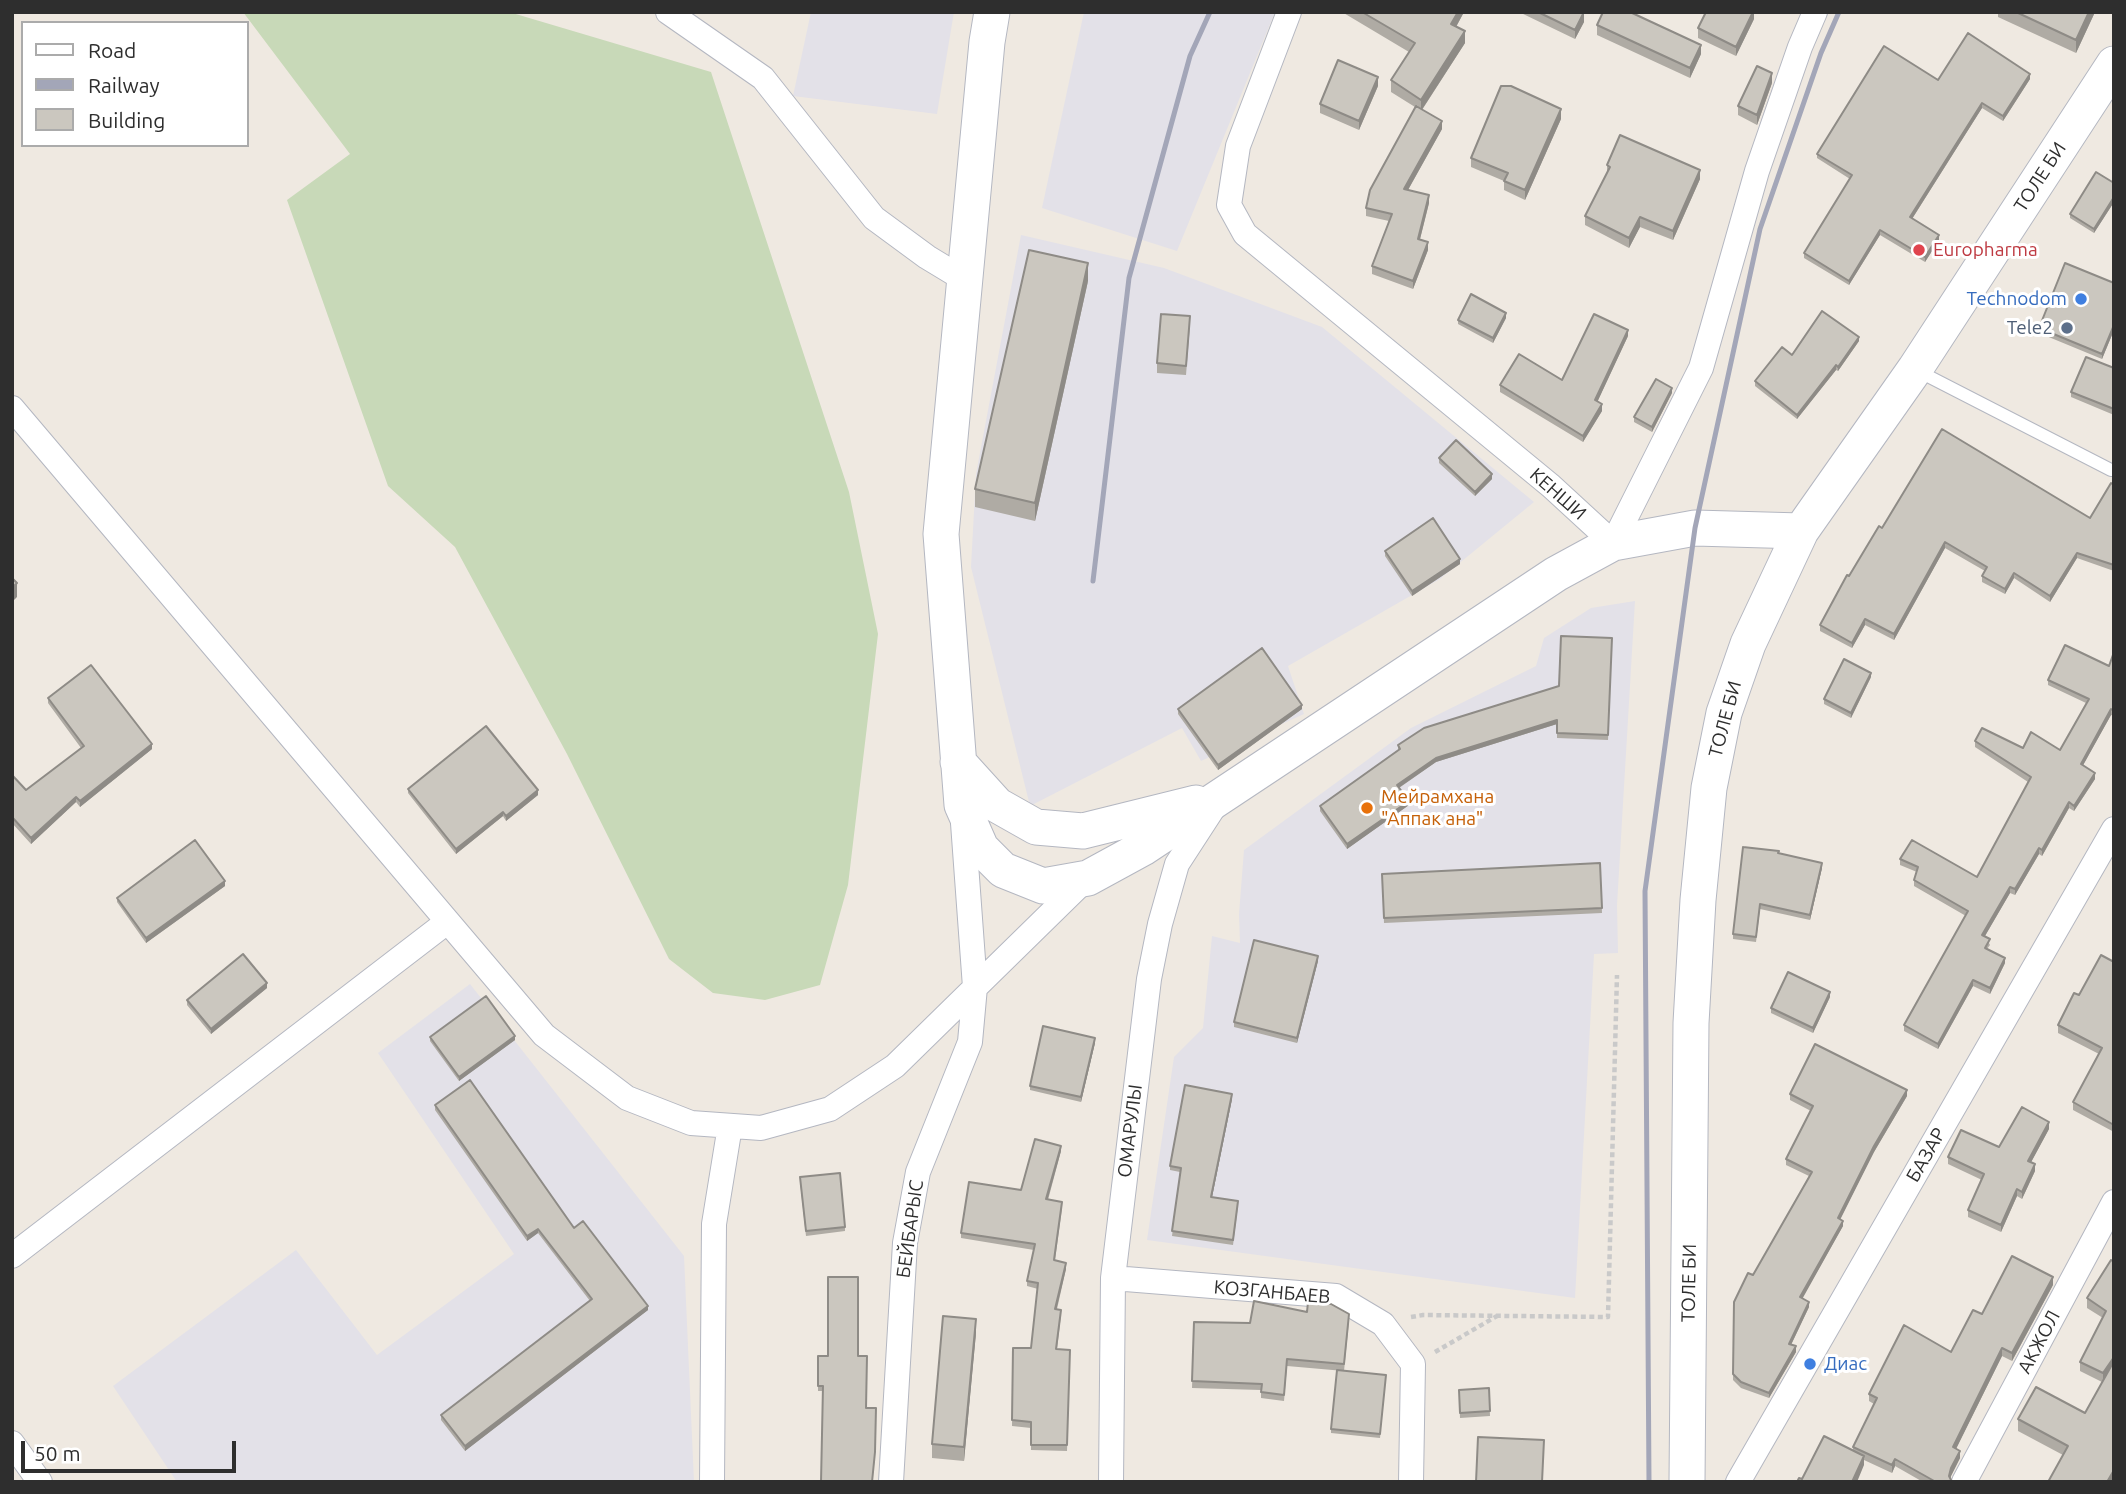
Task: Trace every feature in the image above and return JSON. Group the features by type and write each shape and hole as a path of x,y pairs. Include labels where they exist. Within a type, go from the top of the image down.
{"main road":[{"path":"992,12 941,534 962,805 981,848 1003,870 1042,886 1088,878 1143,848 1556,574 1613,543 1695,528 1801,531"},
{"name":"ТОЛЕ БИ","path":"1687,1482 1691,1023 1698,900 1709,788 1724,713 1748,644 1801,531 1914,369 2114,64"},
{"path":"958,762 997,805 1036,827 1083,831 1220,797"}],"street":[{"path":"668,12 763,78 874,218 927,257 965,280"},
{"name":"КЕНШИ","path":"1289,12 1238,146 1229,205 1245,234 1551,486 1613,543"},
{"path":"1613,543 1701,368 1757,171 1815,12"},
{"path":"12,408 544,1035 627,1098 691,1123 761,1128 830,1110 895,1066 1088,878"},
{"name":"ОМАРУЛЫ","path":"1111,1482 1113,1278 1149,979 1160,924 1177,864 1220,797"},
{"name":"БЕЙБАРЫС","path":"891,1482 905,1243 918,1172 970,1042 975,987 962,805"},
{"name":"БАЗАР","path":"1738,1482 2114,829"},
{"path":"12,1256 447,922"},
{"path":"712,1482 714,1224 730,1126"},
{"name":"АКЖОЛ","path":"1964,1482 2114,1202"},
{"name":"КОЗГАНБАЕВ","path":"1113,1278 1336,1296 1383,1324 1413,1364"},
{"path":"1411,1482 1413,1364"},
{"path":"12,1443 40,1482"}],"lane":[{"path":"1914,369 2111,471"}],"path":[{"path":"1383,1324 1423,1315 1608,1317 1617,975"},
{"path":"1413,1364 1497,1316"}],"shaded area":[{"path":"811,12 954,12 937,114 793,96"},
{"path":"1084,12 1275,12 1177,251 1042,208"},
{"path":"1021,235 1164,268 1322,327 1534,502 1440,579 1288,666 1304,714 1201,761 1182,728 1030,806 971,567 976,474"},
{"path":"1635,601 1617,905 1618,953 1594,954 1575,1298 1147,1240 1174,1057 1203,1028 1212,936 1240,943 1239,914 1244,850 1411,728 1536,666 1544,638 1591,608"},
{"path":"470,984 684,1256 694,1482 177,1482 113,1386 296,1250 377,1355 514,1254 378,1053"}],"green space":[{"path":"243,12 509,12 711,72 849,492 878,634 848,885 820,985 765,1000 713,993 669,959 567,754 455,547 388,486 287,200 350,154"}],"building":[{"path":"1362,12 1458,12 1451,24 1465,31 1421,100 1391,80 1415,43"},
{"path":"1538,12 1584,12 1575,30"},
{"path":"1603,12 1630,12 1701,45 1690,68 1597,25"},
{"path":"1706,12 1753,12 1736,47 1698,28"},
{"path":"2016,12 2089,12 2076,40"},
{"path":"1968,33 2030,74 2003,116 1982,103 1910,217 1939,235 1925,257 1880,230 1849,281 1804,253 1852,175 1817,154 1884,46 1938,80"},
{"path":"1338,60 1378,77 1359,121 1320,104"},
{"path":"1757,66 1772,73 1757,115 1738,106"},
{"path":"1501,86 1511,86 1561,109 1525,190 1504,181 1508,173 1471,158"},
{"path":"1416,106 1442,121 1404,189 1429,195 1418,239 1428,242 1413,281 1372,266 1392,214 1366,208 1370,190"},
{"path":"1620,135 1700,170 1673,231 1640,217 1629,238 1585,216 1610,167 1607,165"},
{"path":"2096,172 2114,183 2114,197 2094,229 2070,214"},
{"path":"1029,250 1088,263 1035,503 975,489"},
{"path":"2065,263 2114,283 2114,325 2102,354 2039,328"},
{"path":"1471,294 1506,313 1493,338 1458,320"},
{"path":"1822,311 1859,337 1838,367 1836,365 1797,415 1755,381 1782,347 1792,355"},
{"path":"1161,314 1190,316 1186,366 1157,363"},
{"path":"1594,314 1628,330 1595,400 1602,404 1583,436 1500,385 1519,354 1562,380"},
{"path":"2086,357 2114,368 2114,409 2071,392"},
{"path":"1656,379 1672,388 1652,427 1634,417"},
{"path":"1942,429 2090,518 2111,483 2114,485 2114,565 2077,553 2050,596 2014,573 2005,589 1982,576 1987,567 1945,542 1894,634 1865,619 1852,643 1820,625 1847,575 1849,576 1879,526 1882,528"},
{"path":"1456,440 1492,474 1475,492 1439,458"},
{"path":"1433,518 1460,559 1412,591 1385,551"},
{"path":"1561,636 1612,638 1608,735 1557,733 1557,720 1436,758 1397,785 1409,801 1347,844 1320,806 1400,749 1398,745 1424,728 1559,686"},
{"path":"2065,645 2109,666 2114,652 2114,711 2111,709 2081,764 2095,773 2074,806 2069,802 2042,850 2039,848 2015,889 2010,887 1982,935 1990,939 1985,948 2005,958 1990,988 1973,980 1938,1044 1904,1025 1968,911 1914,880 1918,867 1900,859 1912,840 1977,877 2031,777 1975,741 1982,728 2023,748 2031,732 2060,750 2089,699 2048,680"},
{"path":"1262,648 1302,705 1218,765 1178,709"},
{"path":"1844,659 1871,673 1851,713 1824,699"},
{"path":"91,665 152,744 80,801 76,797 31,838 12,817 12,775 26,790 84,746 48,698"},
{"path":"486,726 538,790 506,816 503,812 456,849 408,789"},
{"path":"195,840 225,881 146,938 117,898"},
{"path":"1743,847 1779,851 1778,853 1822,863 1810,915 1760,904 1756,937 1733,934"},
{"path":"1600,863 1602,908 1384,918 1382,874"},
{"path":"1254,940 1318,956 1297,1038 1234,1022"},
{"path":"243,954 267,983 211,1029 187,1000"},
{"path":"2101,955 2114,962 2114,1125 2073,1102 2102,1048 2058,1025 2074,993 2079,995"},
{"path":"1788,972 1830,992 1813,1028 1771,1008"},
{"path":"486,996 515,1036 459,1077 430,1037"},
{"path":"1043,1026 1095,1038 1081,1097 1030,1086"},
{"path":"1815,1044 1907,1090 1874,1146 1838,1218 1843,1221 1800,1297 1809,1302 1789,1344 1796,1346 1769,1393 1741,1382 1733,1374 1734,1302 1748,1273 1753,1275 1812,1172 1786,1159 1813,1106 1790,1094"},
{"path":"470,1080 574,1228 583,1221 648,1306 465,1446 441,1415 592,1299 538,1229 527,1236 435,1105"},
{"path":"1185,1085 1232,1094 1211,1197 1238,1201 1233,1240 1172,1231 1181,1168 1170,1166"},
{"path":"2022,1107 2049,1122 2028,1161 2035,1164 2022,1192 2017,1189 2001,1225 1968,1210 1984,1174 1948,1157 1961,1130 1999,1147"},
{"path":"1035,1139 1061,1146 1046,1199 1062,1202 1054,1260 1066,1263 1055,1309 1061,1310 1056,1349 1070,1350 1067,1445 1031,1445 1031,1422 1012,1420 1013,1348 1031,1348 1038,1283 1027,1281 1035,1244 961,1233 969,1182 1021,1190"},
{"path":"840,1173 845,1227 806,1231 800,1177"},
{"path":"2012,1256 2053,1277 2012,1353 2002,1348 1953,1447 1960,1451 1951,1468 1949,1476 1952,1482 1936,1482 1895,1459 1892,1465 1853,1447 1877,1398 1869,1394 1904,1325 1951,1352 1973,1310 1982,1314"},
{"path":"2111,1260 2114,1262 2114,1357 2103,1373 2080,1362 2106,1311 2087,1298"},
{"path":"828,1277 858,1277 858,1356 867,1356 866,1408 876,1408 872,1482 821,1482 823,1386 818,1386 818,1356 828,1356"},
{"path":"1254,1301 1307,1312 1308,1302 1331,1304 1349,1314 1344,1364 1287,1359 1284,1395 1261,1392 1262,1384 1192,1381 1194,1322 1250,1323"},
{"path":"943,1316 976,1319 964,1447 932,1444"},
{"path":"2114,1361 2114,1470 2107,1482 2048,1482 2068,1446 2018,1419 2036,1387 2085,1413"},
{"path":"1337,1370 1386,1375 1380,1434 1331,1429"},
{"path":"1489,1388 1490,1411 1460,1413 1459,1390"},
{"path":"1824,1436 1864,1456 1852,1482 1797,1482 1799,1478 1802,1479"},
{"path":"1478,1437 1544,1440 1542,1482 1476,1482"}],"railway":[{"path":"1093,581 1129,278 1190,56 1210,12"},
{"path":"1649,1482 1645,891 1695,528 1760,229 1821,53 1839,12"}],"place":[{"name":"Europharma","path":"1919,250"},
{"name":"Technodom","path":"2081,299"},
{"name":"Tele2","path":"2067,328"},
{"name":"Мейрамхана \"Аппак ана\"","path":"1367,808"},
{"name":"Диас","path":"1810,1364"}]}
